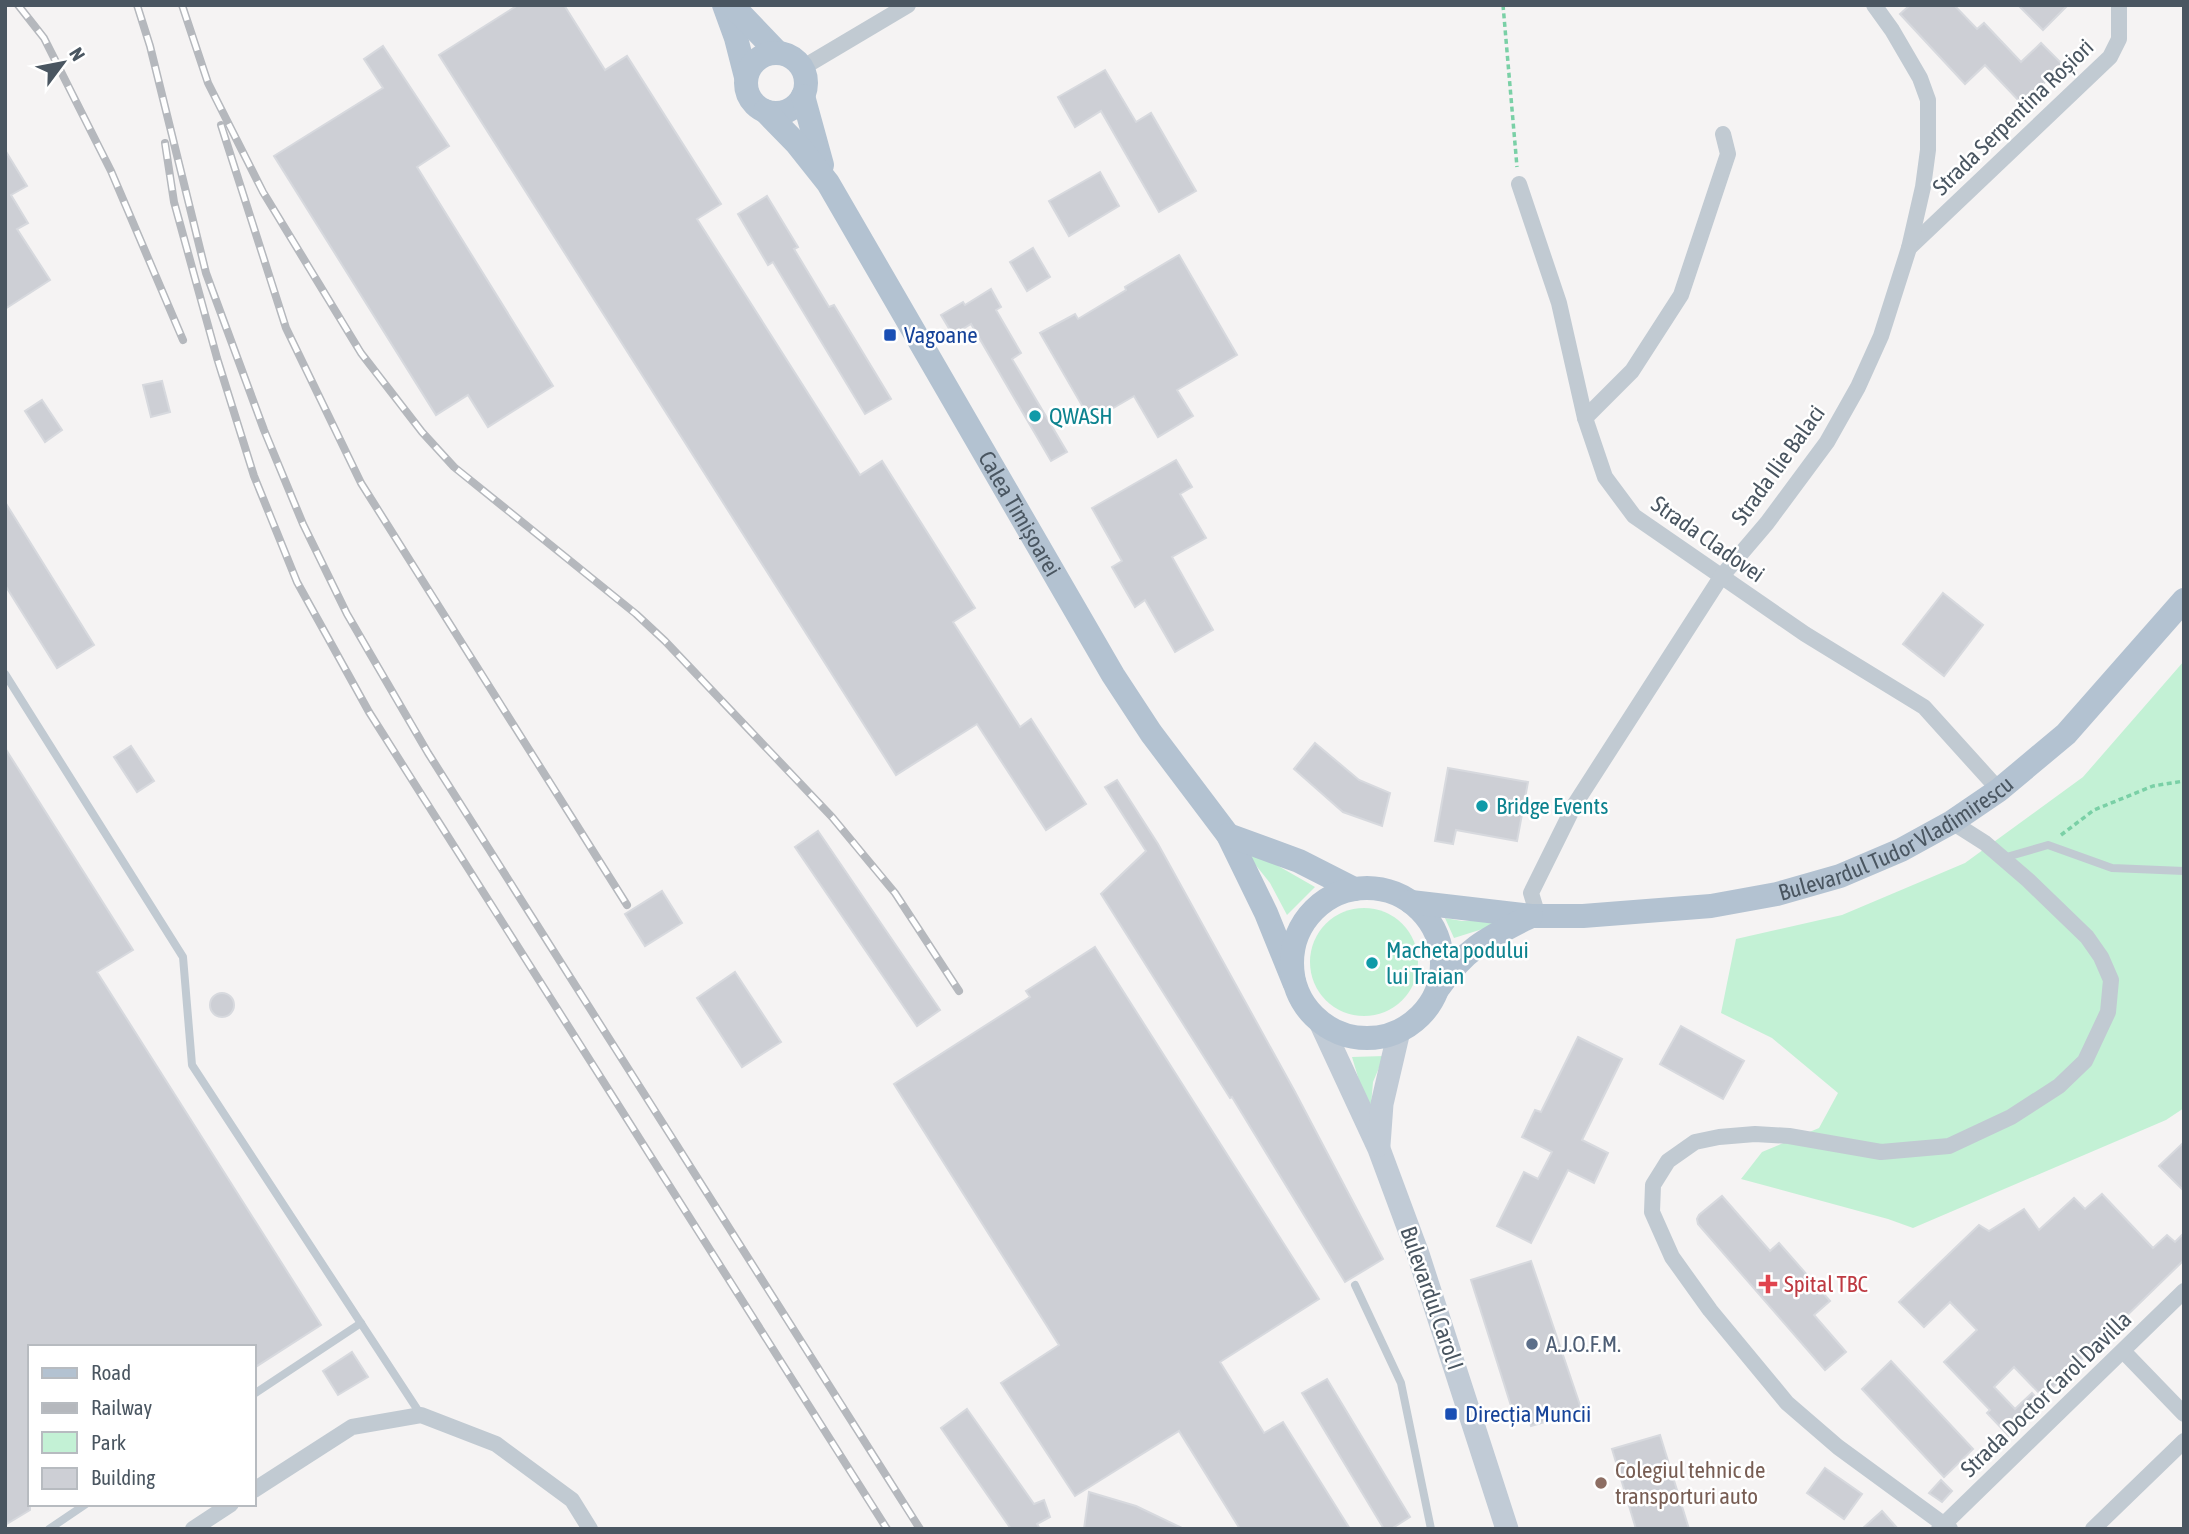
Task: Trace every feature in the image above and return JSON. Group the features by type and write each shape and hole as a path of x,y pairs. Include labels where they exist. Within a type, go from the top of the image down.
{"main road":[{"path":"724,5 736,38 748,94 752,101 765,111 774,113 791,109 803,96 805,77 802,68 796,61 778,53 732,5"},
{"path":"746,77 749,69 761,56 778,53"},
{"name":"Calea Timișoarei","path":"803,96 812,135 828,183"},
{"name":"Calea Timișoarei","path":"765,111 797,144 828,183 1113,675 1150,733 1228,835 1266,913 1294,982"},
{"name":"Bulevardul Tudor Vladimirescu","path":"1408,897 1535,916 1583,916 1711,906 1777,894 1840,876 1901,849 1952,822 1999,790 2066,734 2184,600"},
{"path":"1228,835 1359,884 1408,897 1426,916 1436,933 1441,962 1437,991 1428,1008 1415,1021 1399,1031 1379,1037 1358,1038 1338,1032 1320,1022 1304,1004 1294,982 1292,957 1298,933 1311,912 1331,897 1359,884"},
{"name":"Bulevardul Tudor Vladimirescu","path":"1437,991 1456,964 1470,950 1491,936 1535,916"},
{"name":"Bulevardul Carol I","path":"1320,1022 1379,1149 1418,1254 1507,1529"},
{"name":"Bulevardul Carol I","path":"1379,1149 1382,1104 1399,1031"}],"street":[{"path":"802,68 908,5"},
{"name":"Strada Ilie Balaci","path":"1535,916 1531,893 1575,804 1721,577 1768,523 1827,442 1858,387 1881,336 1909,248 1923,187 1928,150 1928,100 1920,78 1874,5"},
{"name":"Strada Serpentina Roșiori","path":"1909,248 2110,57 2119,39 2119,5"},
{"path":"1585,418 1632,371 1681,295 1728,155 1723,134"},
{"name":"Strada Cladovei","path":"1519,184 1559,303 1585,418 1605,477 1634,516 1805,634 1924,708 1999,790"},
{"path":"1945,1527 1838,1447 1787,1403 1710,1310 1672,1257 1652,1212 1653,1185 1668,1161 1695,1143 1719,1137 1755,1134 1789,1136 1881,1152 1950,1146 2011,1117 2059,1086 2085,1061 2108,1012 2111,980 2101,957 2087,937 2003,858 1952,822"},
{"name":"Strada Doctor Carol Davilla","path":"1945,1527 2184,1291"},
{"path":"2124,1352 2184,1414"},
{"path":"256,1489 352,1427 421,1415 496,1444 572,1500 590,1529"},
{"path":"2093,1529 2184,1441"},
{"path":"193,1529 229,1506"}],"lane":[{"path":"5,674 183,957 192,1065 421,1415"},
{"path":"2003,858 2048,845 2112,869 2184,872"},
{"path":"1355,1285 1401,1383 1431,1529"},
{"path":"256,1393 361,1323"},
{"path":"49,1529 83,1506"}],"path":[{"path":"1503,5 1519,184"},
{"path":"2048,845 2094,810 2153,786 2184,781"},
{"path":"1359,884 1387,883 1408,897"}],"green space":[{"path":"2184,661 2184,1108 2166,1120 1913,1228 1741,1179 1762,1152 1819,1128 1838,1093 1772,1038 1721,1013 1736,939 1842,915 1965,863 2083,777"},
{"path":"1238,843 1315,887 1287,915 1270,883"},
{"path":"1364,908 1385,912 1402,924 1414,941 1418,962 1414,983 1402,1000 1385,1012 1364,1016 1343,1012 1326,1000 1314,983 1310,962 1314,941 1326,924 1343,912"},
{"path":"1445,918 1462,921 1508,921 1454,938"},
{"path":"1384,1056 1373,1082 1370,1117 1352,1057"}],"building":[{"path":"518,5 564,5 605,70 627,56 721,204 697,219 860,475 882,461 975,608 953,622 1020,727 1031,719 1086,804 1046,830 977,724 896,775 439,55"},
{"path":"1910,5 1954,5 1977,29 1984,23 2021,62 2041,43 2063,65 2022,104 1985,65 1965,84 1900,14"},
{"path":"2018,5 2068,5 2043,30"},
{"path":"383,46 449,146 417,167 553,386 488,427 468,395 436,415 274,156 383,88 364,59"},
{"path":"1105,70 1136,122 1151,113 1196,191 1159,212 1101,111 1075,127 1058,97"},
{"path":"5,150 27,186 11,195 28,223 17,229 50,280 5,309"},
{"path":"1100,172 1119,206 1069,236 1049,201"},
{"path":"767,196 798,247 794,249 829,307 834,305 891,399 865,414 773,262 768,265 738,214"},
{"path":"1033,248 1050,277 1027,291 1010,262"},
{"path":"1179,255 1237,355 1177,390 1193,416 1158,437 1134,396 1091,421 1040,333 1075,314 1078,319"},
{"path":"991,289 1001,307 996,310 1021,353 1012,359 1067,452 1051,461 971,324 953,335 941,315 963,302 965,305"},
{"path":"162,381 170,412 151,417 143,385"},
{"path":"42,400 62,430 45,442 25,411"},
{"path":"1176,460 1192,487 1180,494 1206,538 1172,557 1213,630 1175,652 1145,600 1135,607 1112,567 1122,561 1092,508"},
{"path":"5,502 94,645 57,668 5,585"},
{"path":"1943,593 1983,625 1944,676 1903,644"},
{"path":"1315,743 1359,780 1390,793 1382,826 1343,812 1294,769"},
{"path":"131,746 154,781 137,792 114,757"},
{"path":"5,748 133,950 97,972 321,1325 256,1367 256,1345 28,1345 30,1510 5,1525"},
{"name":"Bridge Events","path":"1448,768 1528,782 1517,841 1456,830 1453,844 1435,841"},
{"path":"1117,780 1158,844 1294,1090 1383,1259 1345,1282 1232,1097 1230,1098 1101,894 1146,851 1105,787"},
{"path":"818,831 940,1010 917,1026 795,847"},
{"path":"662,891 682,923 645,946 625,914"},
{"path":"1095,947 1319,1299 1220,1362 1264,1433 1283,1422 1350,1529 1240,1529 1179,1431 1075,1496 1001,1383 1059,1345 894,1084 1030,997 1026,991"},
{"path":"735,972 781,1042 742,1067 697,998"},
{"path":"222,993 231,996 234,1005 231,1014 222,1017 213,1014 210,1005 213,996"},
{"path":"1681,1026 1744,1061 1723,1099 1660,1064"},
{"path":"1578,1037 1622,1059 1582,1140 1608,1153 1594,1183 1568,1170 1531,1243 1497,1226 1524,1172 1538,1179 1552,1152 1522,1137 1535,1110 1541,1112"},
{"path":"2184,1142 2184,1191 2159,1166"},
{"path":"2102,1194 2153,1248 2167,1235 2175,1242 2184,1233 2184,1260 2043,1397 2014,1367 1994,1387 2015,1409 2032,1393 2042,1404 2009,1436 1987,1413 1990,1410 1944,1362 1977,1330 1950,1302 1924,1327 1899,1302 1979,1225 1989,1231 2024,1209 2039,1230 2074,1198 2085,1209"},
{"path":"1722,1196 1770,1251 1779,1243 1830,1301 1814,1315 1846,1352 1825,1370 1698,1224 1699,1215"},
{"name":"A.J.O.F.M.","path":"1531,1261 1582,1411 1531,1426 1525,1408 1513,1412 1471,1280"},
{"path":"352,1352 368,1377 338,1395 323,1371"},
{"path":"1891,1361 1973,1449 1944,1477 1862,1389"},
{"path":"1327,1379 1410,1517 1391,1529 1384,1529 1302,1393"},
{"path":"967,1409 1034,1504 1044,1500 1050,1517 1037,1524 1040,1529 1011,1529 941,1428"},
{"path":"1660,1435 1689,1529 1636,1529 1612,1449"},
{"path":"1825,1468 1862,1494 1844,1519 1807,1493"},
{"path":"1941,1480 1952,1491 1942,1502 1929,1493"},
{"path":"1089,1492 1136,1506 1184,1529 1084,1529"},
{"path":"1882,1511 1898,1529 1862,1529"}],"railway":[{"path":"18,5 44,38 111,171 183,340"},
{"path":"137,5 150,46 206,273 264,430 303,524 347,614 428,753 920,1529"},
{"path":"182,5 208,83 263,192 361,353 422,432 454,467 636,614 665,641 832,817 895,893 959,991"},
{"path":"221,125 286,328 361,483 627,905"},
{"path":"165,143 174,202 217,358 254,476 297,582 369,712 887,1529"}],"place":[{"name":"Vagoane","path":"890,335"},
{"name":"QWASH","path":"1035,416"},
{"name":"Bridge Events","path":"1482,806"},
{"name":"Macheta podului lui Traian","path":"1372,963"},
{"name":"Spital TBC","path":"1768,1284"},
{"name":"A.J.O.F.M.","path":"1532,1344"},
{"name":"Direcția Muncii","path":"1451,1414"},
{"name":"Colegiul tehnic de transporturi auto","path":"1601,1483"}]}
